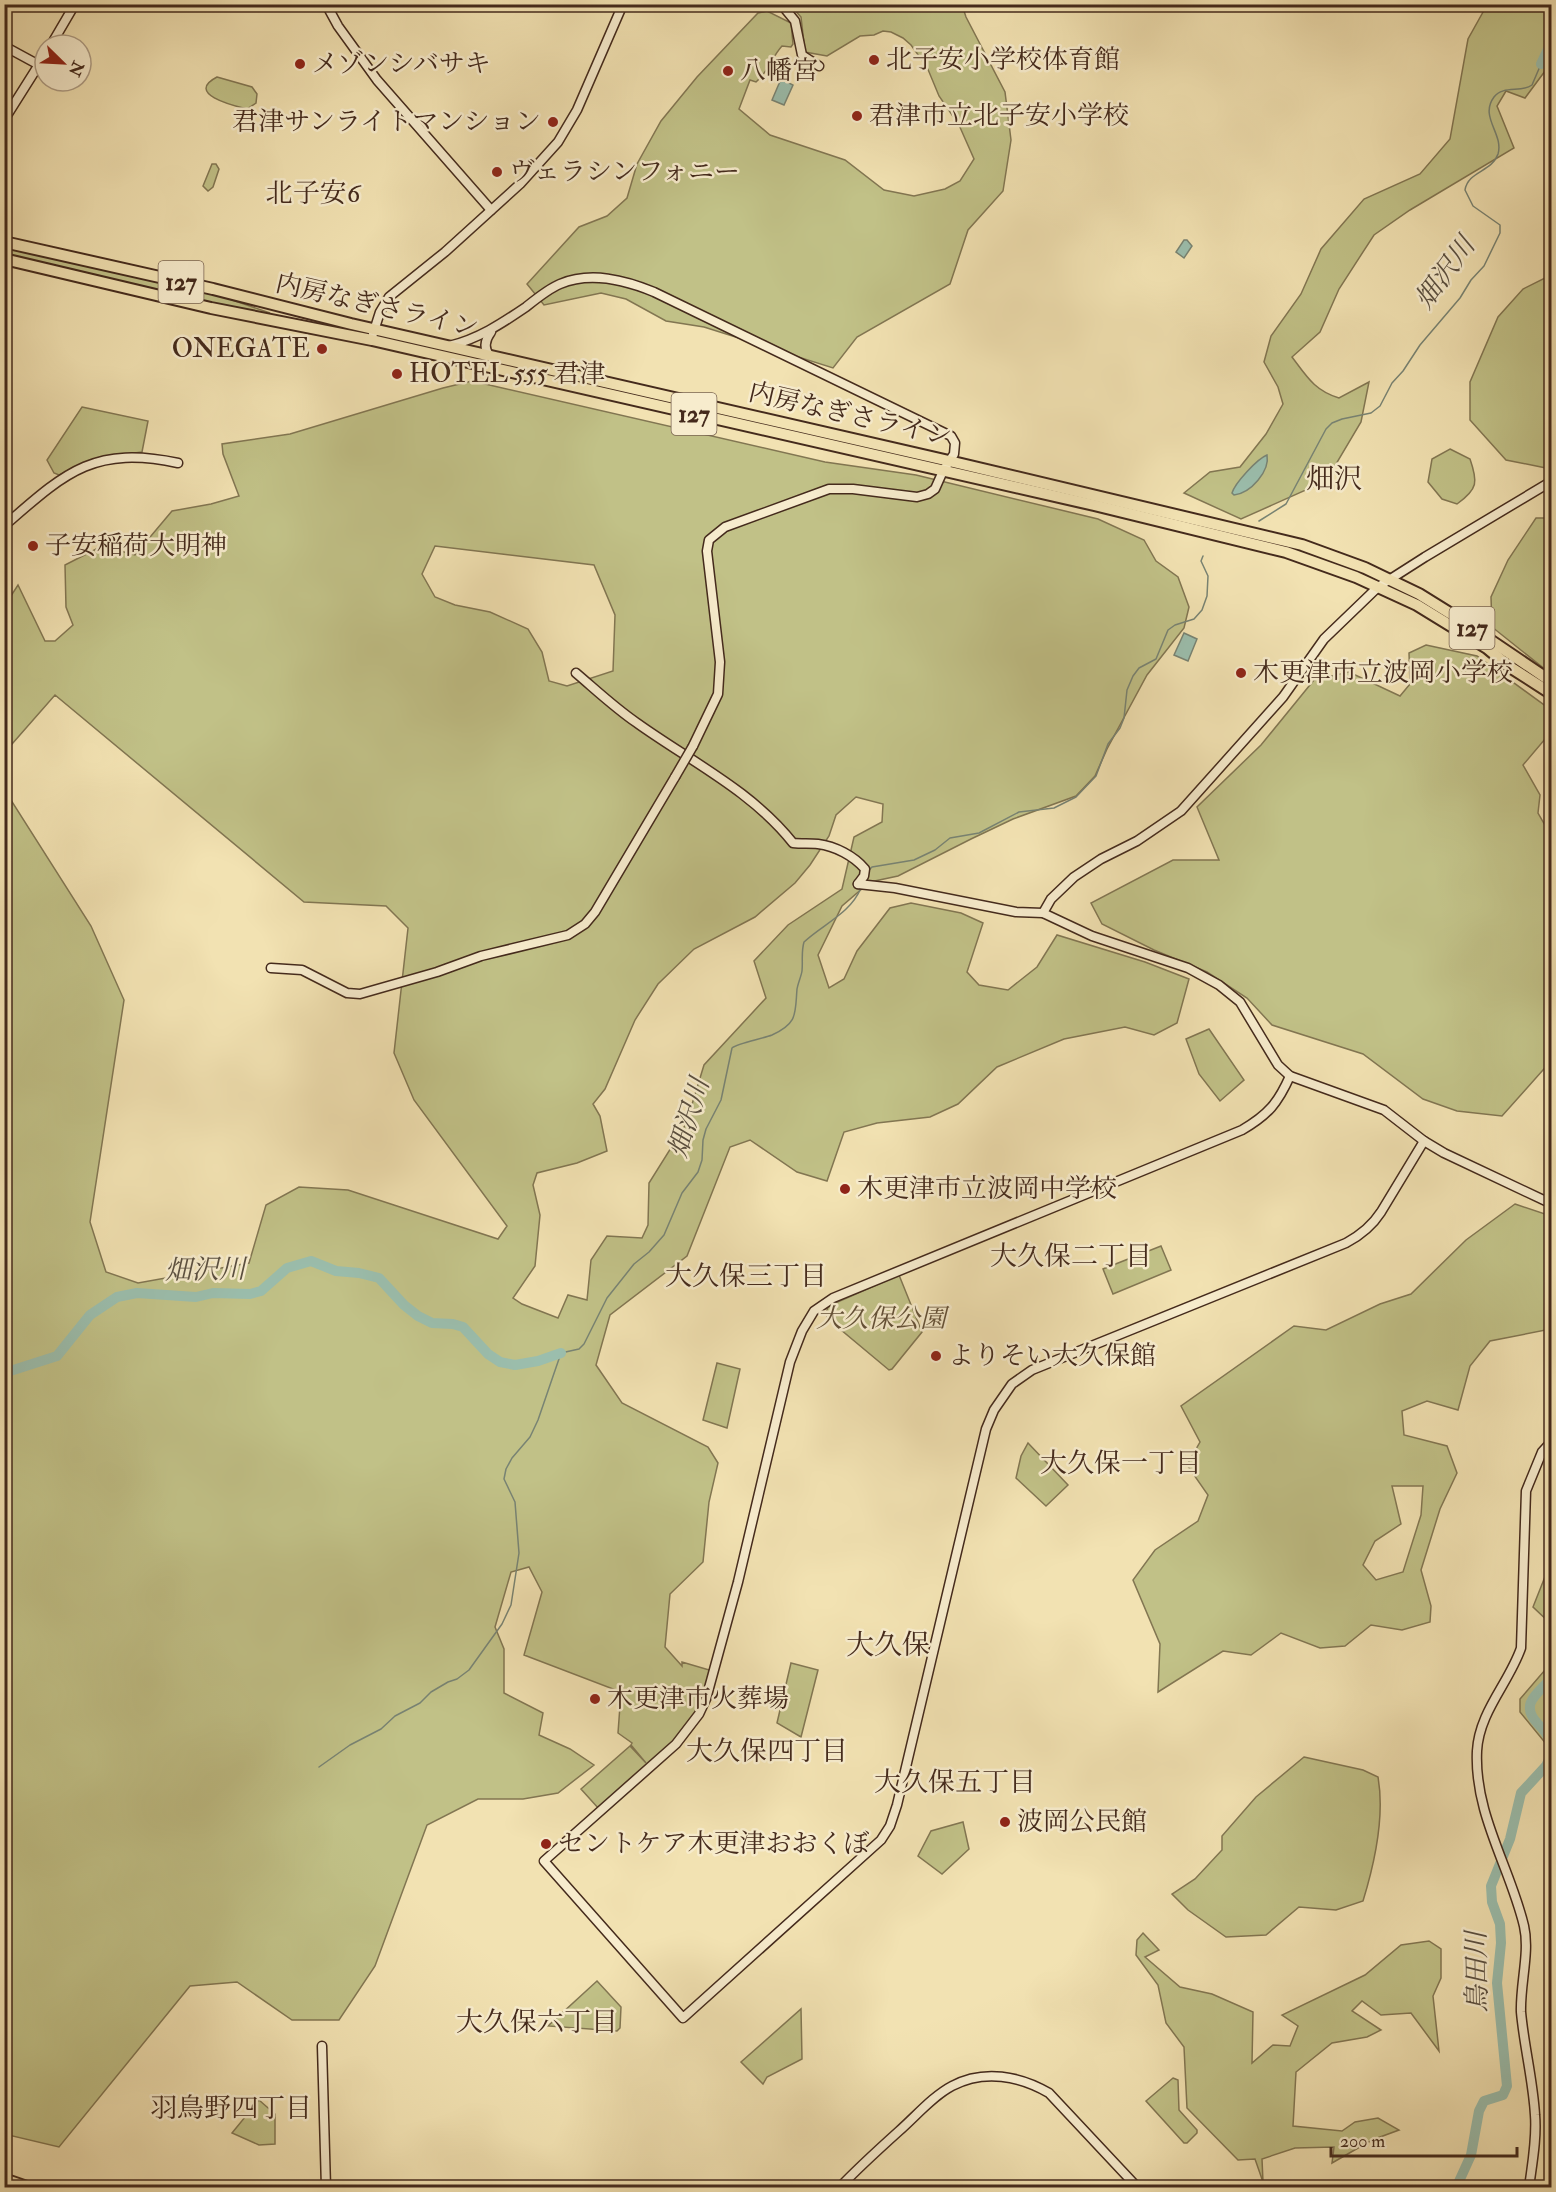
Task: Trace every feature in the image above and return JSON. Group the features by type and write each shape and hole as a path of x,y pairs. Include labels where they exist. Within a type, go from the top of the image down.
{"highway":[{"name":"内房なぎさライン","path":"4,242 373,334 946,466 1302,545 1365,568 1419,594 1551,682"},
{"name":"内房なぎさライン","path":"4,259 200,306 449,346 946,466 1286,552 1332,567 1417,605 1487,648 1510,667 1551,694"},
{"path":"4,2178 30,2187"}],"street":[{"path":"58,33 75,4"},
{"path":"326,4 338,26 377,80 491,210"},
{"path":"373,334 380,312 389,297 446,252 534,171 569,126 623,4"},
{"path":"781,4 795,21 802,55 819,66"},
{"path":"4,46 33,62"},
{"path":"4,120 33,74"},
{"path":"271,968 302,970 347,993 360,994 438,972 481,956 568,935 585,924 596,912 693,746 718,694 720,662 707,551 709,540 725,527 829,489 853,489 917,497 928,494 935,489 954,454 955,443 951,436 635,284 613,279 591,278 559,284 493,330 449,346"},
{"path":"490,356 486,352 485,342 493,330"},
{"path":"4,526 51,485 73,471 88,465 125,457 153,458 178,463"},
{"path":"1043,913 1051,899 1074,878 1101,859 1137,841 1189,803 1283,697 1324,639 1378,587 1551,481"},
{"path":"576,674 636,723 680,750 768,814 793,843 818,844 836,849 859,861 865,869 864,876 858,884 895,888 1016,912 1043,913 1092,936 1188,968 1219,985 1240,1002 1278,1065 1290,1076 1384,1110 1424,1141 1444,1153 1551,1204"},
{"path":"1290,1076 1282,1094 1272,1108 1259,1120 1242,1130 833,1298 814,1311 802,1331 790,1362 738,1582 706,1699 699,1714 676,1744 543,1861 683,2018 881,1840 890,1826 897,1805 987,1429 994,1410 1011,1384 1032,1370 1347,1243 1374,1223 1424,1141"},
{"path":"1528,2187 1536,2117 1521,2010 1525,1950 1524,1928 1509,1877 1489,1828 1480,1796 1477,1752 1479,1735 1488,1710 1517,1660 1521,1647 1526,1491 1542,1452 1551,1441"},
{"path":"322,2046 326,2187"},
{"path":"838,2187 932,2101 952,2086 988,2076 1017,2079 1049,2094 1138,2187"}],"green space":[{"path":"790,5 962,5 1005,92 1011,140 1003,191 968,230 950,284 857,337 833,368 704,327 666,321 626,299 601,293 544,305 527,284 579,227 607,216 627,198 637,164 661,121 697,77 758,13 767,11 791,23 793,44 791,47 782,46 761,78 756,82 750,80 739,109 770,135 845,160 884,190 914,196 945,189 960,181 974,159 959,125 939,96 927,67 911,45 891,32 883,31 874,35 860,36 827,56 805,52 801,17"},
{"path":"1487,5 1547,5 1551,18 1551,63 1525,98 1506,91 1497,106 1514,148 1410,210 1374,235 1339,289 1320,332 1292,357 1318,387 1339,398 1369,382 1361,422 1326,481 1241,519 1184,493 1210,472 1240,467 1266,434 1283,404 1278,387 1264,362 1271,336 1301,294 1321,249 1364,199 1420,174 1450,139 1468,39"},
{"path":"217,77 252,87 257,94 256,103 247,109 209,94 206,89 208,83"},
{"path":"212,164 216,164 219,169 213,187 208,191 203,186"},
{"path":"4,247 212,293 270,313 200,302 5,254"},
{"path":"1551,275 1551,469 1506,460 1470,420 1470,382 1498,317 1523,289"},
{"path":"472,381 825,462 916,475 1098,519 1144,540 1156,561 1178,577 1189,607 1184,628 1147,675 1095,776 1076,796 1013,819 898,876 870,882 842,906 818,955 829,988 844,979 857,951 890,908 911,903 961,913 983,923 967,972 979,985 1008,990 1037,967 1057,935 1145,962 1189,979 1177,1023 1154,1035 1125,1027 1064,1039 997,1067 958,1104 930,1117 877,1123 844,1132 827,1181 797,1172 750,1140 730,1147 687,1256 610,1315 596,1365 622,1403 708,1447 718,1463 709,1502 703,1562 670,1594 665,1647 682,1666 682,1662 716,1672 699,1721 599,1809 581,1789 630,1746 646,1763 631,1745 632,1743 618,1733 621,1692 524,1655 542,1592 529,1567 511,1572 495,1627 504,1649 504,1693 543,1713 539,1735 570,1749 594,1765 558,1793 523,1799 478,1799 427,1825 375,1966 339,2020 292,2020 237,1982 190,1986 59,2147 4,2134 4,789 91,926 124,1000 90,1222 106,1272 138,1283 249,1263 266,1205 299,1187 348,1190 498,1239 507,1226 414,1100 394,1053 408,928 386,906 304,902 55,695 5,752 5,605 18,585 45,641 55,641 73,625 66,607 65,565 102,546 135,555 172,511 239,496 223,454 222,444 290,434","holes":["435,546 594,565 615,615 613,671 567,686 549,681 542,652 528,629 490,612 455,605 435,597 422,574","856,797 883,804 882,822 854,837 842,889 788,925 754,961 766,998 704,1065 686,1124 649,1183 648,1225 642,1238 607,1236 591,1260 587,1300 568,1295 558,1318 522,1304 513,1298 535,1266 540,1215 533,1185 537,1173 577,1163 607,1151 600,1116 593,1104 605,1089 635,1020 658,984 694,949 755,917 795,883 829,836 836,815"]},
{"path":"82,407 148,421 142,452 103,457 59,475 54,473 47,460"},
{"path":"1450,449 1470,459 1475,479 1469,494 1457,504 1442,499 1428,482 1432,459"},
{"path":"1536,518 1551,518 1551,674 1492,627 1491,597 1508,560"},
{"path":"1426,645 1477,656 1551,710 1551,732 1523,765 1540,795 1538,813 1546,827 1551,857 1551,1061 1502,1116 1457,1111 1423,1099 1363,1054 1272,1025 1247,998 1207,972 1154,950 1102,924 1091,903 1173,860 1219,860 1197,807 1261,745 1314,680 1349,672 1400,696 1410,684 1409,653"},
{"path":"1209,1029 1244,1080 1220,1101 1199,1074 1186,1039"},
{"path":"1515,1204 1551,1216 1551,1329 1490,1341 1470,1366 1458,1410 1427,1401 1402,1411 1404,1435 1447,1446 1457,1473 1440,1509 1421,1570 1431,1606 1430,1622 1402,1630 1371,1625 1345,1646 1320,1648 1281,1633 1251,1655 1223,1651 1158,1692 1160,1644 1133,1580 1155,1550 1198,1521 1208,1495 1187,1465 1200,1442 1181,1406 1294,1326 1326,1330 1380,1304 1411,1294 1466,1240","holes":["1392,1486 1423,1486 1421,1515 1403,1572 1376,1580 1363,1565 1375,1541 1401,1524"]},
{"path":"1161,1246 1171,1270 1113,1294 1103,1269"},
{"name":"大久保公園","path":"899,1275 922,1332 889,1370 828,1319 826,1313 828,1307 833,1304"},
{"path":"717,1363 740,1369 727,1428 703,1420"},
{"path":"1028,1443 1068,1485 1046,1506 1016,1478 1021,1456"},
{"path":"1551,1564 1551,1624 1533,1607"},
{"path":"791,1663 818,1670 801,1737 777,1723"},
{"path":"1551,1663 1551,1750 1520,1712 1520,1699"},
{"path":"1304,1757 1363,1770 1378,1777 1380,1808 1378,1839 1363,1901 1336,1910 1299,1907 1266,1935 1226,1937 1188,1910 1172,1894 1195,1879 1222,1850 1222,1836 1256,1797"},
{"path":"963,1822 969,1849 942,1874 918,1856 931,1831"},
{"path":"1143,1933 1159,1950 1145,1957 1180,1987 1212,1994 1253,2012 1252,2063 1273,2045 1290,2046 1298,2026 1282,2015 1365,1975 1401,1945 1429,1941 1441,1949 1441,1978 1433,1996 1439,2051 1411,2013 1381,2015 1362,2001 1352,2011 1381,2030 1367,2037 1332,2043 1296,2072 1293,2126 1342,2131 1355,2122 1378,2118 1399,2130 1372,2140 1332,2163 1334,2147 1295,2148 1262,2159 1263,2182 1255,2159 1238,2160 1187,2108 1184,2047 1166,2023 1158,1985 1136,1955 1137,1940"},
{"path":"597,1981 621,2007 620,2028 617,2031 548,2026"},
{"path":"801,2009 802,2059 767,2077 763,2084 741,2062"},
{"path":"1173,2078 1178,2080 1179,2110 1197,2130 1197,2133 1187,2143 1184,2143 1146,2101"},
{"path":"259,2100 275,2114 275,2144 259,2145 232,2133"}],"shaded area":[{"path":"781,79 793,85 784,105 772,100"},
{"path":"1184,240 1192,246 1184,258 1176,252"},
{"path":"1267,455 1266,468 1258,480 1247,490 1234,495 1232,493 1242,478"},
{"path":"1184,633 1197,639 1188,661 1174,655"}],"waterway":[{"name":"畑沢川","path":"1541,64 1552,41"},
{"name":"畑沢川","path":"1259,521 1286,504 1326,429 1332,423 1371,413 1380,406 1392,383 1420,345 1484,266 1500,233 1500,225 1473,206 1465,190 1471,179 1491,165 1498,154 1498,139 1489,112 1494,97 1502,91 1523,89 1532,85 1541,64"},
{"name":"畑沢川","path":"869,870 872,867 914,860 935,850 950,838 979,833 1019,812 1054,808 1076,797 1096,776 1108,744 1120,728 1124,718 1127,690 1133,676 1139,668 1156,659 1168,630 1175,625 1194,619 1202,610 1207,596 1208,576 1201,561 1203,556"},
{"name":"畑沢川","path":"319,1767 350,1745 381,1729 395,1716 420,1703 431,1692 469,1670 502,1624 511,1605 519,1553 515,1502 504,1479 506,1469 530,1437 561,1353 579,1349 584,1344 607,1298 634,1264 664,1235 682,1193 698,1172 706,1129 721,1100 732,1048 772,1035 791,1022 794,1017 797,989 802,971 804,942 843,912 861,888"},
{"name":"畑沢川","path":"4,1373 57,1356 90,1315 117,1297 137,1293 196,1297 213,1293 250,1294 261,1291 287,1268 311,1261 336,1271 379,1278 404,1305 418,1316 432,1323 463,1327 488,1354 500,1362 515,1365 538,1361 561,1353"},
{"name":"鳥田川","path":"1552,1584 1552,1601"},
{"name":"鳥田川","path":"1552,1678 1536,1694 1530,1705 1533,1717 1552,1744"},
{"name":"鳥田川","path":"1456,2188 1471,2155 1479,2111 1484,2101 1503,2095 1507,2086 1497,1983 1501,1943 1500,1924 1492,1902 1491,1886 1510,1839 1521,1793 1546,1766 1552,1753"}],"place":[{"name":"北子安小学校体育館","path":"874,60"},
{"name":"メゾンシバサキ","path":"300,64"},
{"name":"八幡宮","path":"728,71"},
{"name":"君津市立北子安小学校","path":"857,116"},
{"name":"君津サンライトマンション","path":"553,122"},
{"name":"ヴェラシンフォニー","path":"497,172"},
{"name":"ONEGATE","path":"322,349"},
{"name":"HOTEL 555 君津","path":"397,374"},
{"name":"子安稲荷大明神","path":"33,546"},
{"name":"木更津市立波岡小学校","path":"1241,673"},
{"name":"木更津市立波岡中学校","path":"845,1189"},
{"name":"よりそい大久保館","path":"936,1356"},
{"name":"木更津市火葬場","path":"595,1699"},
{"name":"波岡公民館","path":"1005,1822"},
{"name":"セントケア木更津おおくぼ","path":"546,1844"}],"district":[{"name":"北子安6","path":"313,193"},
{"name":"畑沢","path":"1334,479"},
{"name":"大久保二丁目","path":"1071,1256"},
{"name":"大久保三丁目","path":"746,1276"},
{"name":"大久保一丁目","path":"1121,1463"},
{"name":"大久保","path":"888,1645"},
{"name":"大久保四丁目","path":"767,1751"},
{"name":"大久保五丁目","path":"955,1782"},
{"name":"大久保六丁目","path":"537,2022"},
{"name":"羽鳥野四丁目","path":"231,2108"}]}
